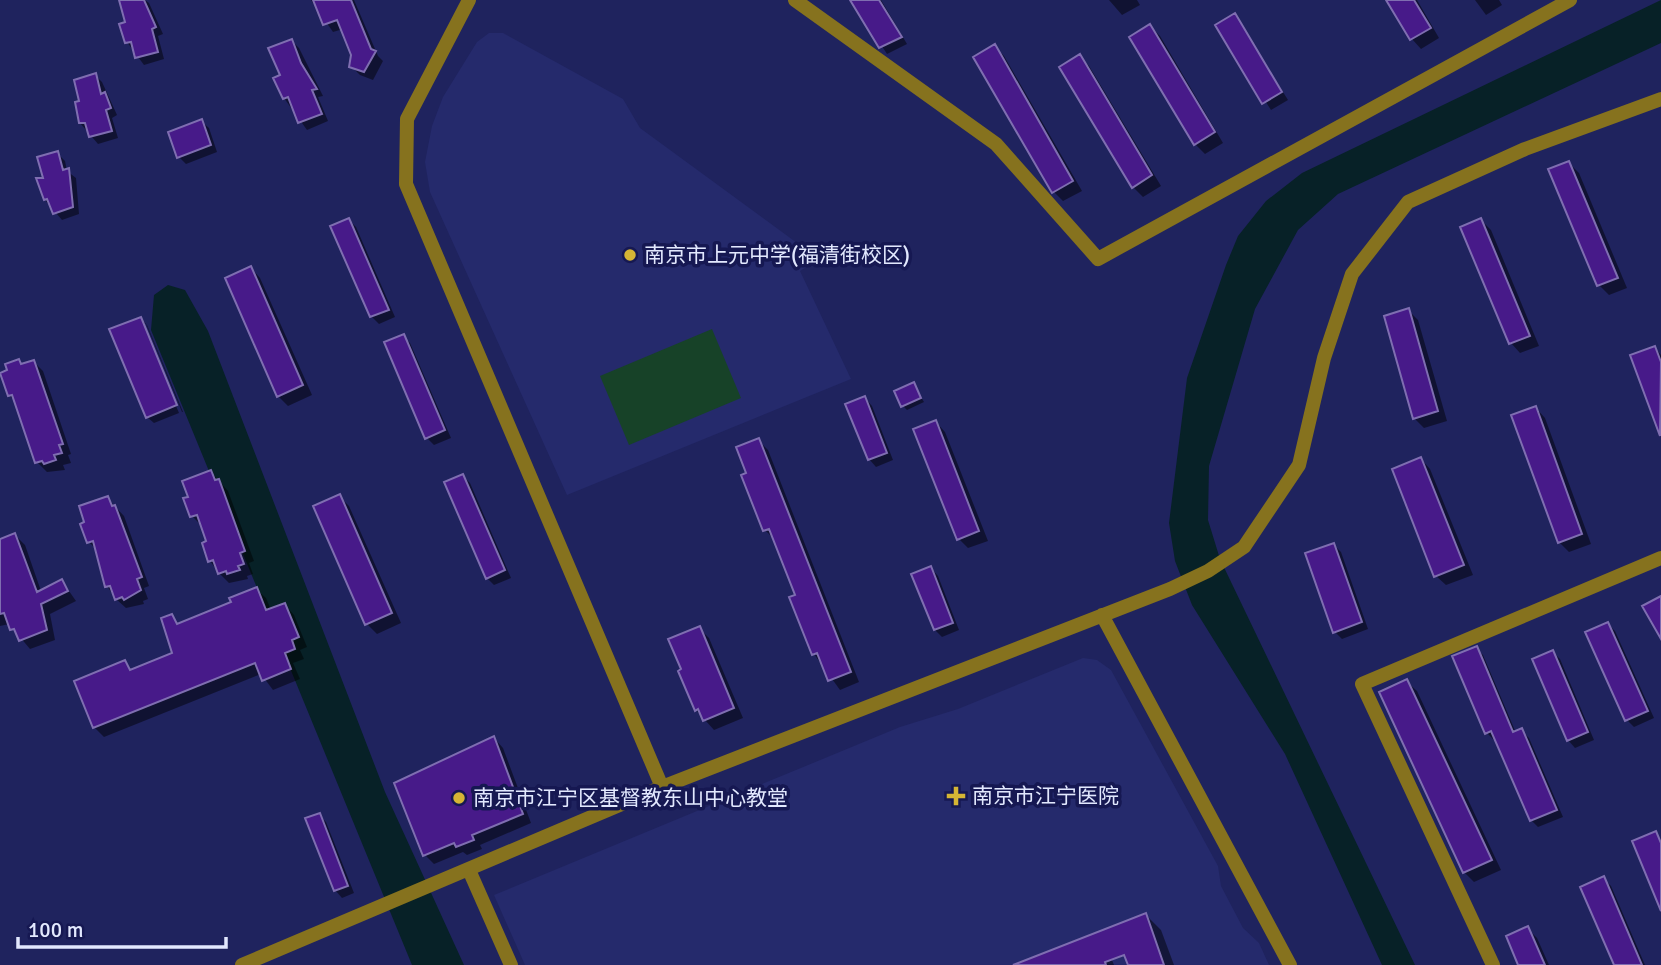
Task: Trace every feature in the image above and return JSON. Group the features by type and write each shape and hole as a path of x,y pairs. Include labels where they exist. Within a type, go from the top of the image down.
{"street":[{"path":"469,0 407,119 406,184 662,788"},
{"path":"795,0 996,144 1098,259 1570,0"},
{"path":"242,965 662,788 1170,589 1208,571 1244,547 1299,465 1324,358 1352,274 1408,202 1525,149 1661,99"},
{"path":"1493,965 1363,684 1661,558"},
{"path":"1102,615 1290,965"},
{"path":"470,870 511,965"}],"shaded area":[{"path":"1661,0 1661,43 1338,194 1298,230 1255,309 1209,466 1208,520 1220,559 1415,965 1382,965 1285,754 1192,605 1175,561 1169,523 1187,378 1238,236 1266,201 1302,173"},
{"name":"南京市上元中学(福清街校区)","path":"489,33 503,33 623,99 640,128 797,243 808,266 800,271 851,379 567,495 430,192 425,162 432,126 443,97 477,42"},
{"path":"168,285 185,290 208,331 385,792 464,965 412,965 151,330 154,295"},
{"name":"南京市江宁医院","path":"1083,658 1097,660 1111,670 1218,866 1221,886 1243,928 1259,943 1269,965 525,965 494,895 900,727 958,709"}],"green space":[{"path":"712,329 741,398 629,445 600,376"}],"building":[{"path":"119,0 144,0 156,27 152,29 158,52 135,58 131,42 125,43 119,24 125,22"},
{"path":"313,0 351,0 371,49 376,51 364,72 349,67 351,55 337,20 323,25"},
{"path":"850,0 879,0 902,37 879,48"},
{"path":"1386,0 1414,0 1431,28 1410,40"},
{"path":"1235,13 1282,92 1262,104 1215,25"},
{"path":"1150,24 1215,132 1194,145 1129,37"},
{"path":"292,39 301,63 317,89 312,90 322,114 298,123 288,97 283,99 273,78 280,75 268,48"},
{"path":"995,44 1073,181 1052,193 973,57"},
{"path":"1080,54 1152,175 1132,188 1059,67"},
{"path":"96,73 101,94 105,92 111,108 106,110 112,131 89,137 85,123 79,123 75,102 79,101 74,80"},
{"path":"202,119 211,145 177,158 168,132"},
{"path":"58,151 63,170 69,168 73,207 53,214 47,199 44,200 36,178 43,178 37,157"},
{"path":"1569,161 1618,278 1597,286 1548,169"},
{"path":"349,218 389,310 370,317 330,226"},
{"path":"1481,218 1530,336 1509,344 1460,227"},
{"path":"251,266 303,385 277,397 225,278"},
{"path":"1409,308 1438,411 1413,419 1384,316"},
{"path":"141,317 177,405 146,418 109,329"},
{"path":"404,334 445,430 425,439 384,342"},
{"path":"1655,346 1661,362 1660,436 1630,355"},
{"path":"19,359 21,364 34,360 63,444 59,445 62,453 54,455 56,460 44,464 42,461 35,463 12,395 8,396 0,373 7,370 5,364"},
{"path":"914,382 921,398 901,407 894,391"},
{"path":"865,396 887,453 868,460 845,404"},
{"path":"1536,406 1582,534 1558,543 1511,415"},
{"path":"936,420 979,531 957,540 913,429"},
{"path":"759,438 851,672 828,681 817,653 812,655 789,597 795,595 769,529 763,531 741,475 746,473 736,447"},
{"path":"1421,457 1464,565 1434,577 1392,469"},
{"path":"211,470 215,480 219,479 245,551 240,553 244,564 238,566 240,570 227,574 226,571 218,574 213,560 208,562 202,543 206,541 197,515 190,517 183,498 188,497 182,481"},
{"path":"463,474 505,570 486,579 444,482"},
{"path":"340,494 392,613 365,625 313,506"},
{"path":"108,496 112,506 115,505 142,577 137,579 141,590 124,600 122,597 115,600 110,586 105,587 93,541 87,543 80,524 84,522 79,506"},
{"path":"15,533 37,592 62,579 68,591 41,604 47,630 19,641 14,629 10,630 4,613 0,614 0,539"},
{"path":"1334,543 1362,622 1333,633 1305,553"},
{"path":"931,566 953,623 934,630 911,574"},
{"path":"257,587 266,610 285,603 299,637 292,640 295,649 285,653 291,669 262,681 255,663 93,728 74,681 125,660 130,670 172,653 161,618 172,614 177,624 231,602 229,598"},
{"path":"1661,596 1661,639 1642,606"},
{"path":"1608,622 1648,711 1625,721 1585,632"},
{"path":"700,626 734,708 703,721 698,709 695,711 668,639"},
{"path":"1477,646 1513,732 1522,728 1557,810 1530,821 1491,731 1485,734 1452,656"},
{"path":"1553,650 1588,732 1567,741 1532,659"},
{"path":"1407,679 1492,860 1463,873 1379,692"},
{"name":"南京市江宁区基督教东山中心教堂","path":"494,736 523,814 472,835 474,840 456,847 454,843 423,856 394,783"},
{"path":"320,813 348,886 334,891 305,818"},
{"path":"1656,831 1661,843 1661,911 1632,841"},
{"path":"1604,876 1642,965 1614,965 1580,887"},
{"path":"1146,913 1164,965 1128,965 1124,955 1105,962 1106,965 1013,965"},
{"path":"1528,926 1545,965 1518,965 1506,936"}],"place":[{"name":"南京市上元中学(福清街校区)","path":"630,255"},
{"name":"南京市江宁医院","path":"956,796"},
{"name":"南京市江宁区基督教东山中心教堂","path":"459,798"}]}
